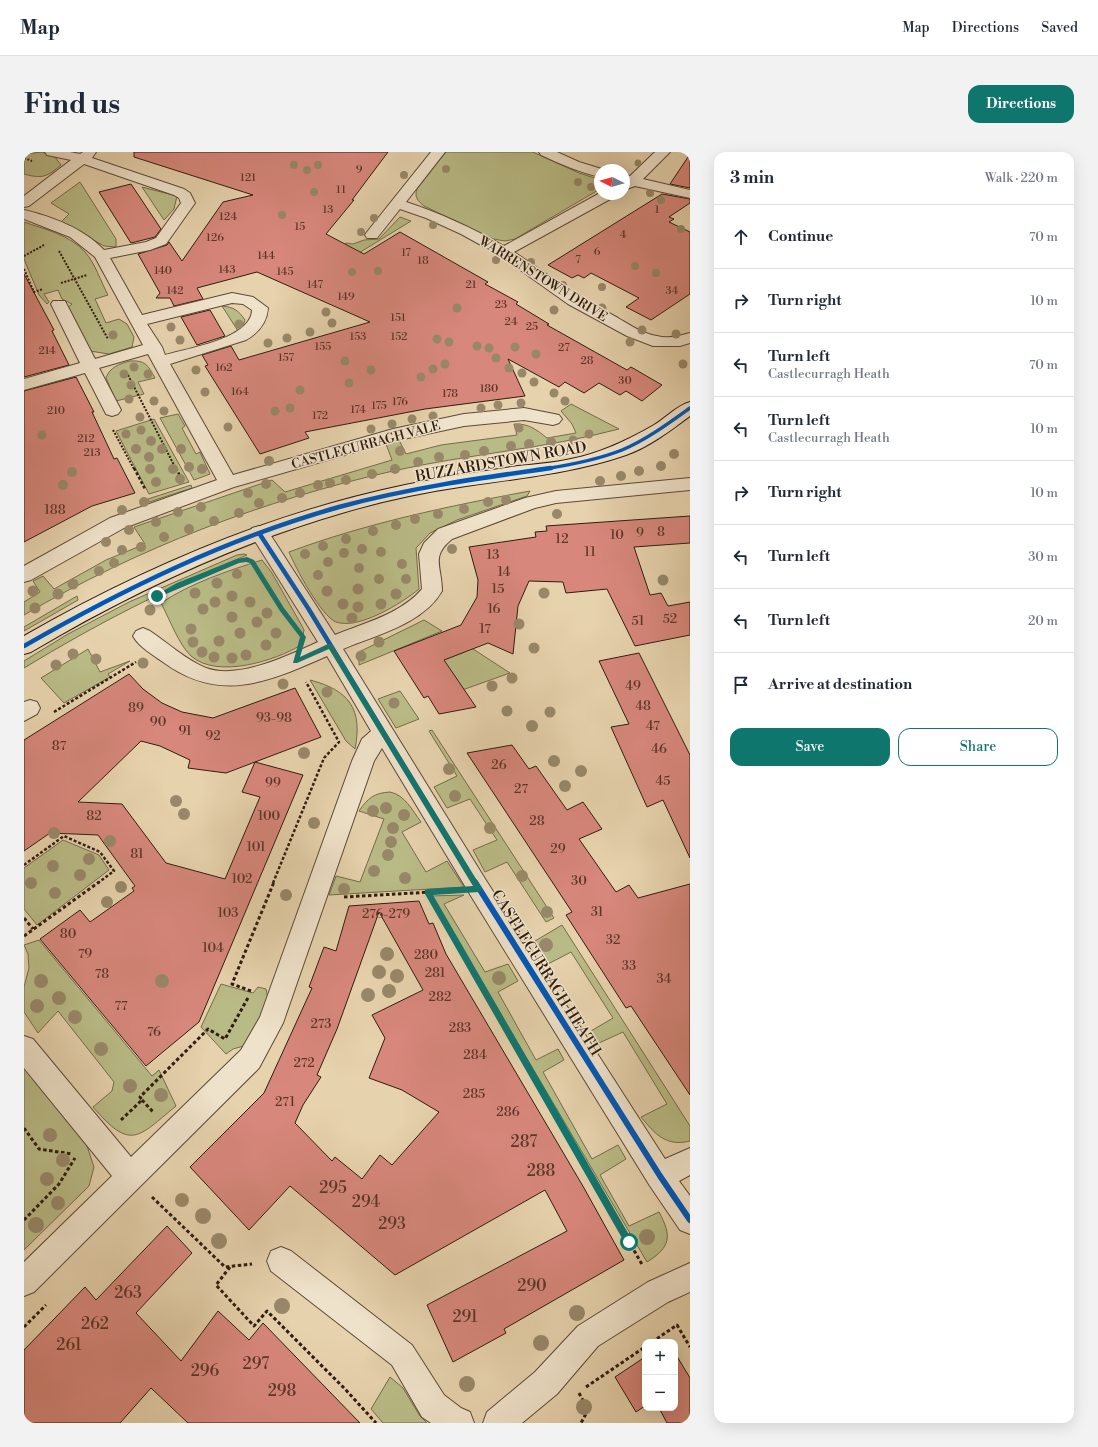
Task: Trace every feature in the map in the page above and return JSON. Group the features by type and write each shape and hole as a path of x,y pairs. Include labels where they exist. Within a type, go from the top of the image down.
{"street":[{"path":"52,152 88,155 179,192 185,196 188,203 161,241 150,246 101,255"},
{"path":"372,235 438,152"},
{"path":"546,152 574,165 594,171"},
{"path":"630,180 663,152"},
{"path":"24,203 44,186 88,155"},
{"path":"28,181 44,186"},
{"path":"630,183 690,194"},
{"path":"504,252 598,200"},
{"name":"WARRENSTOWN DRIVE","path":"398,204 448,222 504,252 574,301 632,333 653,341 663,342 680,341 690,338"},
{"path":"24,214 75,234 91,243 101,255 158,354 228,482"},
{"path":"24,384 90,366 236,339 245,334 258,321 260,308 247,300 232,298 139,321"},
{"path":"59,304 112,410"},
{"name":"BUZZARDSTOWN ROAD","path":"24,646 90,608 170,569 259,533 340,506 406,491 464,480 572,465 622,450 662,428 690,408"},
{"name":"CASTLECURRAGH VALE","path":"24,575 117,523 228,482 392,435 464,420 524,414 553,419"},
{"path":"143,636 194,672 210,677 228,678 256,674 295,662 330,645 379,626 420,604 428,598 432,591 433,584 429,566 429,552 434,542 445,534 531,503 556,497 690,484"},
{"name":"CASTLECURRAGH HEATH","path":"259,533 308,608 479,889 660,1176 690,1220"},
{"path":"24,1282 129,1176 250,1059 270,1023 363,761 370,745 383,733"},
{"path":"24,1048 129,1176"},
{"path":"660,1176 690,1161"},
{"path":"281,1261 402,1355 433,1406 450,1419 459,1423"},
{"path":"498,1423 546,1384 588,1336 658,1292 690,1277"}],"path":[{"path":"24,256 47,244"},
{"path":"24,269 34,292 37,290"},
{"path":"112,410 103,412 156,509"},
{"path":"54,712 160,648"},
{"path":"95,1134 116,1124 142,1100 140,1097 208,1029 225,1039 251,991 232,984 324,758 339,742 295,662"},
{"path":"24,865 64,836 100,852 114,871 24,936"},
{"path":"314,898 479,889"},
{"path":"427,892 658,1292"},
{"path":"24,918 33,930"},
{"path":"24,1128 39,1149 77,1155 69,1171 56,1189 24,1220"},
{"path":"129,1176 225,1267 281,1261"},
{"path":"230,1267 216,1285 249,1321 254,1326 267,1311 345,1389 376,1423"},
{"path":"656,1339 677,1325 690,1347"},
{"path":"581,1423 588,1410 579,1392 642,1349"}],"green space":[{"path":"42,152 55,157 61,165 52,172 40,177 24,174 24,154"},
{"path":"446,152 533,152 579,173 594,178 594,193 515,239 505,241 493,239 424,206 417,199 417,189"},
{"path":"80,182 116,239 116,247 104,246 61,222 69,214 51,203"},
{"path":"142,187 177,196 174,209 164,220"},
{"path":"400,217 411,221 354,256 340,250 346,243 353,244 364,240 379,239"},
{"path":"24,222 48,230 72,241 89,256 108,295 95,299 106,323 119,319 127,324 134,337 132,347 109,354 90,351 67,308 72,304 62,299 58,290 44,294 49,302 47,304 39,295 24,259"},
{"path":"222,306 233,308 241,314 245,320 242,328 238,331"},
{"path":"130,361 139,361 146,364 155,378 138,382 144,394 116,401 106,378 115,366"},
{"path":"571,404 619,429 563,442 421,465 297,496 203,529 157,548 112,568 24,615 24,602 40,592 33,581 43,576 54,589 106,560 145,544 134,527 272,480 285,492 392,460 386,444 399,440 406,454 441,445 517,435 514,424 528,426 547,438 576,433 572,424 561,411"},
{"path":"178,414 185,426 182,428 196,454 200,452 210,474 194,480 160,418"},
{"path":"154,419 189,482 149,494 116,431"},
{"path":"191,485 192,488 149,502 148,499"},
{"path":"530,491 527,496 457,520 430,533 416,548 419,589 391,608 368,619 345,623 336,622 330,618 323,611 309,590 289,552 348,532 408,516"},
{"path":"237,555 247,555 189,580 133,607 24,668 24,661 68,634 129,602"},
{"path":"262,560 272,573 304,630 301,645 262,662 230,667 202,663 191,656 178,638 161,603 185,589 223,573"},
{"path":"77,596 78,600 24,631 24,627"},
{"path":"424,620 442,631 359,665 359,652"},
{"path":"453,636 510,673 437,699 439,662 464,652"},
{"path":"88,649 100,672 130,661 108,674 110,677 64,703 41,678"},
{"path":"310,680 335,689 350,703 355,712 357,723 355,749 346,741"},
{"path":"400,691 419,719 396,728 378,699"},
{"path":"432,730 554,918 546,922 507,862 485,872 473,850 497,840 470,799 447,808 434,787 457,776 429,731"},
{"path":"390,792 400,796 421,822 402,832 426,872 447,861 464,887 329,895 336,876 360,882 384,819 359,811 372,797"},
{"path":"63,840 99,855 109,870 37,925 24,909 24,868"},
{"path":"464,895 444,904 485,972 508,964 518,981 498,992 536,1060 558,1049 564,1060 543,1072 592,1159 618,1145 626,1159 600,1175 629,1226 659,1212 663,1220 667,1234 665,1246 655,1257 647,1262 431,896"},
{"path":"562,925 690,1126 690,1141 668,1141 656,1134 641,1117 667,1104 623,1032 599,1043 591,1031 613,1018 571,952 548,964 535,941"},
{"path":"39,940 152,1076 159,1070 176,1106 143,1132 134,1135 126,1134 117,1130 93,1107 112,1091 114,1082 58,1011 38,1033 24,1012 24,987 29,968 28,954 24,945"},
{"path":"221,984 253,993 258,987 266,989 267,996 265,1011 259,1025 247,1045 233,1049 226,1054 201,1027"},
{"path":"24,1066 85,1140 94,1167 89,1186 24,1250"},
{"path":"390,1377 403,1388 420,1416 427,1423 383,1423 371,1409"}],"building":[{"path":"134,152 388,152 352,200 354,200 326,234 364,254 400,232 488,282 485,284 518,302 516,304 549,324 547,325 627,370 631,367 662,385 642,401 626,391 620,395 599,383 584,393 565,382 559,387 508,359 525,396 425,409 305,432 309,438 260,454 205,366 208,365 202,355 231,346 239,360 370,322 257,272 197,288 203,299 174,306 170,298 156,298 160,293 138,254 167,245 169,242 182,261 223,202 253,195 134,157"},
{"path":"690,154 690,188 670,184"},
{"path":"131,184 161,229 155,237 131,243 99,192"},
{"path":"662,194 690,199 690,203 669,217 674,219 669,222 690,232 690,294 651,320 626,307 639,298 591,273 584,278 578,275 572,278 548,265"},
{"path":"24,274 54,330 52,331 69,365 24,377"},
{"path":"210,310 225,336 197,345 181,317"},
{"path":"76,377 94,412 92,412 114,459 117,458 135,493 92,506 24,542 24,391"},
{"path":"690,516 690,543 634,547 650,595 661,593 668,606 690,602 690,635 635,646 607,589 566,593 563,582 529,581 518,606 513,654 488,643 444,660 476,707 439,714 428,696 424,698 394,651 461,625 477,597 478,580 469,547 536,537 535,532 547,531 546,526"},
{"path":"639,653 690,755 690,858 663,800 647,807 611,727 629,724 599,661"},
{"path":"129,674 143,689 162,703 182,712 213,718 295,688 321,737 255,762 303,775 199,1022 146,1066 40,939 80,910 90,922 134,891 132,888 135,886 98,835 50,833 24,851 24,740","holes":["141,741 160,746 190,760 188,768 226,773 255,762 242,792 260,797 225,879 166,863 122,804 78,802"]},
{"path":"512,745 529,769 536,766 567,810 583,802 602,829 579,839 616,892 629,885 638,898 690,884 690,1095 631,1006 626,1008 566,915 572,912 467,753"},
{"path":"419,901 429,924 433,923 446,954 584,1188 624,1260 504,1329 506,1333 453,1362 427,1305 567,1231 545,1190 395,1275 290,1186 249,1230 190,1167 264,1093 312,988 309,987 324,947 336,951 349,906","holes":["379,912 423,990 372,1015 385,1038 369,1078 402,1090 439,1112 392,1165 380,1155 362,1179 335,1157 332,1161 295,1123 303,1105 321,1077 317,1075 337,1029"]},
{"path":"167,1226 192,1253 136,1313 181,1361 218,1311 249,1340 263,1323 360,1423 188,1423 151,1388 120,1423 24,1423 24,1350 85,1287 96,1300"},
{"path":"678,1358 690,1378 690,1423 667,1423 661,1411 678,1411"},
{"path":"642,1359 642,1408 636,1412 615,1377"}],"cycle path":[{"path":"24,646 90,608 170,569 259,533 339,507 405,491 464,480 572,465 622,450 662,428 690,408"},
{"path":"259,533 308,608 479,889 660,1176 690,1220"}],"route":[{"path":"157,596 179,585 239,561 247,560 252,562 282,610 303,637 295,662 330,645 479,889 427,892 629,1242"}]}
